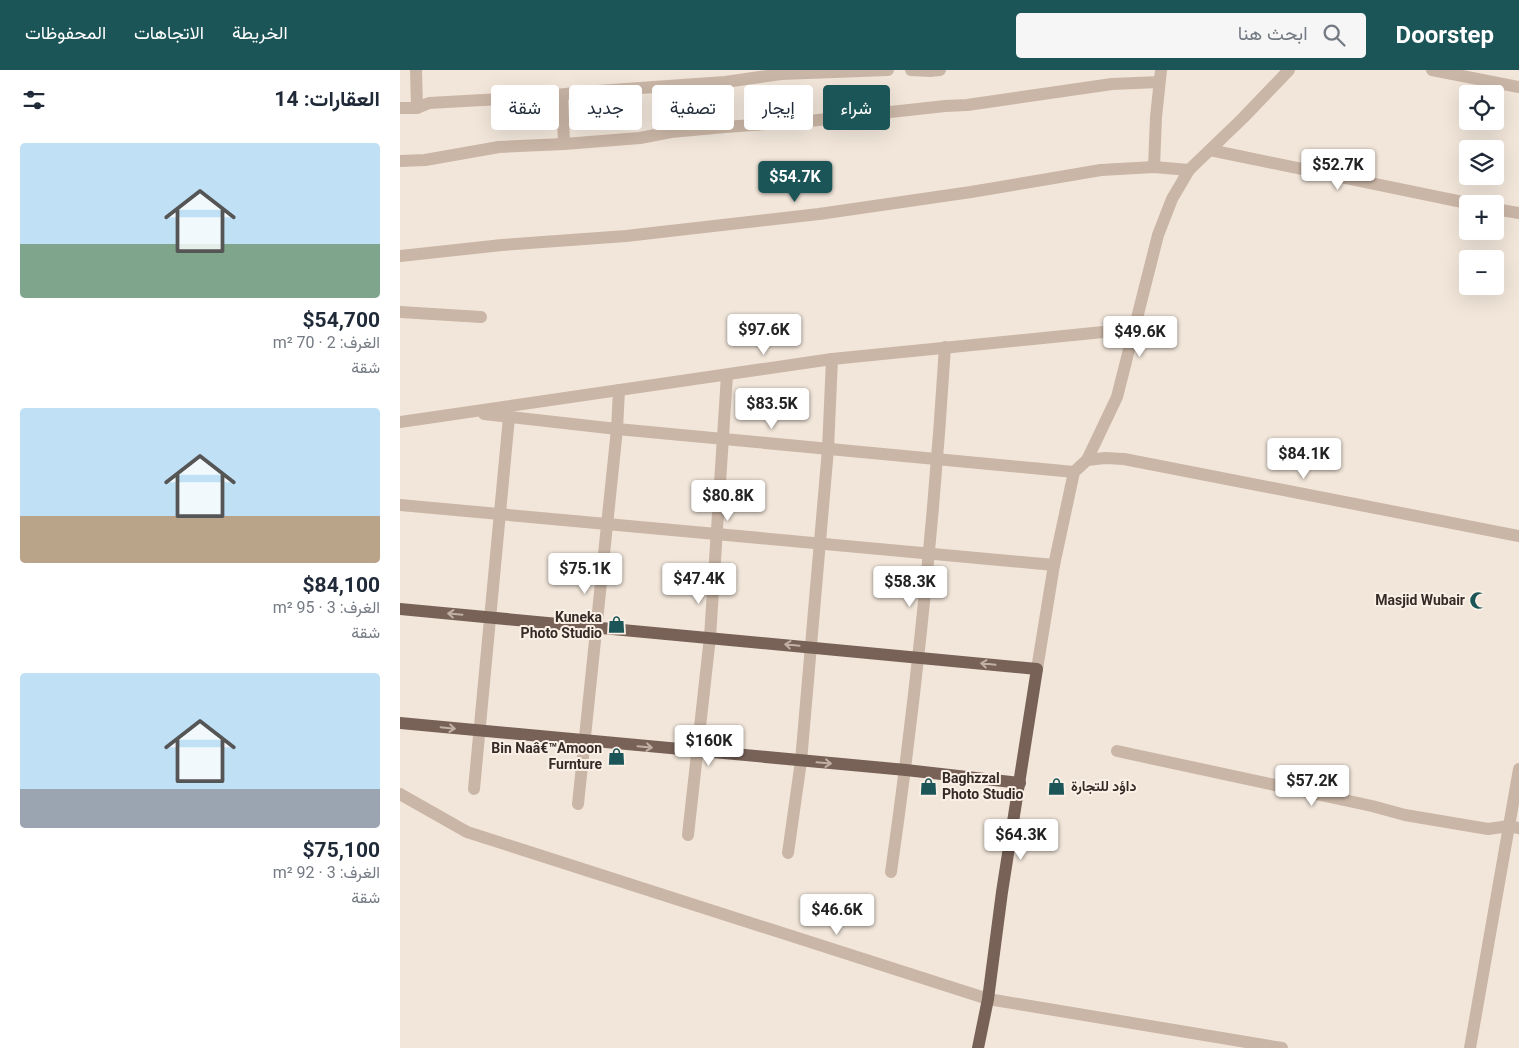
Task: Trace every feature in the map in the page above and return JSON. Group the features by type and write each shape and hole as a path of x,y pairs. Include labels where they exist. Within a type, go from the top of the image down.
{"main road":[{"path":"400,609 1037,669 1002,892 988,999 978,1048"},
{"path":"400,723 906,770 1020,783"}],"street":[{"path":"416,70 417,108"},
{"path":"400,108 417,108 429,102 562,95 725,82 781,74 888,70"},
{"path":"911,70 940,70"},
{"path":"1037,669 1054,565 1074,472 1088,460 1116,397 1158,235 1172,199 1189,170 1290,70"},
{"path":"1432,70 1519,87"},
{"path":"400,161 426,160 499,147 564,144 657,136 671,132 967,105 1160,76 1154,167"},
{"path":"562,95 564,144"},
{"path":"1210,150 1459,201"},
{"path":"400,256 502,245 626,236 783,218 971,192 1101,170 1154,167 1189,170"},
{"path":"1504,210 1519,213"},
{"path":"400,312 481,317"},
{"path":"400,422 832,359 1133,329"},
{"path":"891,872 906,770 930,553 945,347"},
{"path":"788,853 801,761 828,449 832,359"},
{"path":"688,835 710,637 727,375"},
{"path":"578,804 617,429 619,390"},
{"path":"467,412 617,429 1074,472"},
{"path":"474,789 509,417"},
{"path":"1088,460 1105,458 1124,460 1519,536"},
{"path":"400,504 1054,565"},
{"path":"1117,751 1372,806 1405,815 1488,829 1514,827"},
{"path":"1470,1048 1514,827 1519,769"},
{"path":"400,794 467,832 988,999 1282,1048"}],"place":[{"name":"Masjid Wubair","path":"1479,600"},
{"name":"Kuneka Photo Studio","path":"616,625"},
{"name":"Bin Naâ€™Amoon Furnture","path":"616,756"},
{"name":"Baghzzal Photo Studio","path":"928,786"},
{"name":"داؤد للتجارة","path":"1057,786"}]}
